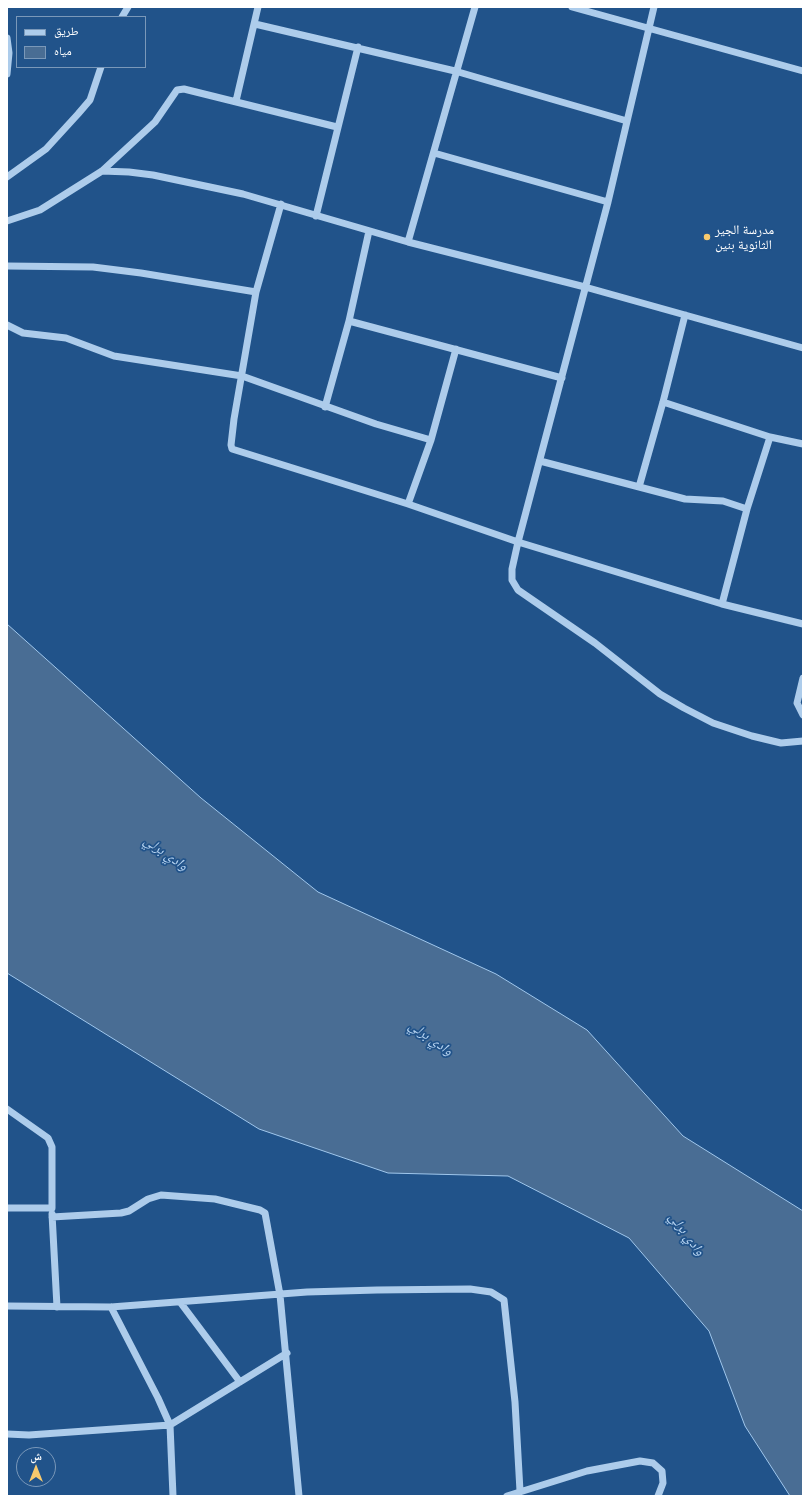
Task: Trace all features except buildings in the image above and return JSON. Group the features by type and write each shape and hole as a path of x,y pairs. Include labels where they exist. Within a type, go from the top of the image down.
{"street":[{"path":"123,16 128,7"},
{"path":"236,101 258,7"},
{"path":"408,242 434,153 455,71 475,7"},
{"path":"572,7 803,71"},
{"path":"654,7 648,27 608,202 518,542 512,569 512,580 518,590 595,643 660,694 725,728 781,743 803,741"},
{"path":"255,24 455,71 627,121"},
{"path":"7,38 9,52 7,74"},
{"path":"316,216 358,47"},
{"path":"7,177 46,149 78,114 90,100 101,68"},
{"path":"7,221 40,210 102,171 155,122 177,90 184,89 236,101 337,127"},
{"path":"434,153 608,202"},
{"path":"102,171 129,172 161,176 243,194 408,242 585,287 803,348"},
{"path":"281,204 256,292 234,419 231,445 232,449 408,504 518,542 722,604 803,624"},
{"path":"325,407 350,321 369,231"},
{"path":"7,266 93,267 141,273 256,292"},
{"path":"639,486 663,402 685,314"},
{"path":"350,321 562,378"},
{"path":"7,325 23,333 66,338 114,356 242,376 325,407 431,440"},
{"path":"408,504 431,440 456,349"},
{"path":"663,402 770,437 803,444"},
{"path":"722,604 747,509 770,437"},
{"path":"540,461 685,499 723,502 747,509"},
{"path":"803,678 797,703 803,716"},
{"path":"7,1109 48,1138 52,1147 52,1217 57,1308"},
{"path":"52,1217 121,1213 129,1211 148,1199 161,1195 215,1198 260,1210 265,1213 280,1295 287,1353 299,1496"},
{"path":"7,1208 52,1208"},
{"path":"7,1306 57,1308 111,1307 307,1292 370,1290 470,1289 491,1292 504,1300 515,1402 520,1491"},
{"path":"180,1302 240,1382"},
{"path":"111,1307 158,1398 170,1425 173,1496"},
{"path":"7,1434 29,1435 170,1425 287,1353"},
{"path":"507,1496 587,1472 640,1461 653,1463 662,1471 662,1484 658,1496"}],"water":[{"name":"وادي برلي","path":"7,624 201,798 318,892 496,974 587,1030 683,1136 803,1211 803,1496 790,1496 745,1426 709,1331 629,1238 508,1176 388,1173 259,1129 7,973"}],"place":[{"name":"مدرسة الجير الثانوية بنين","path":"707,237"}]}
